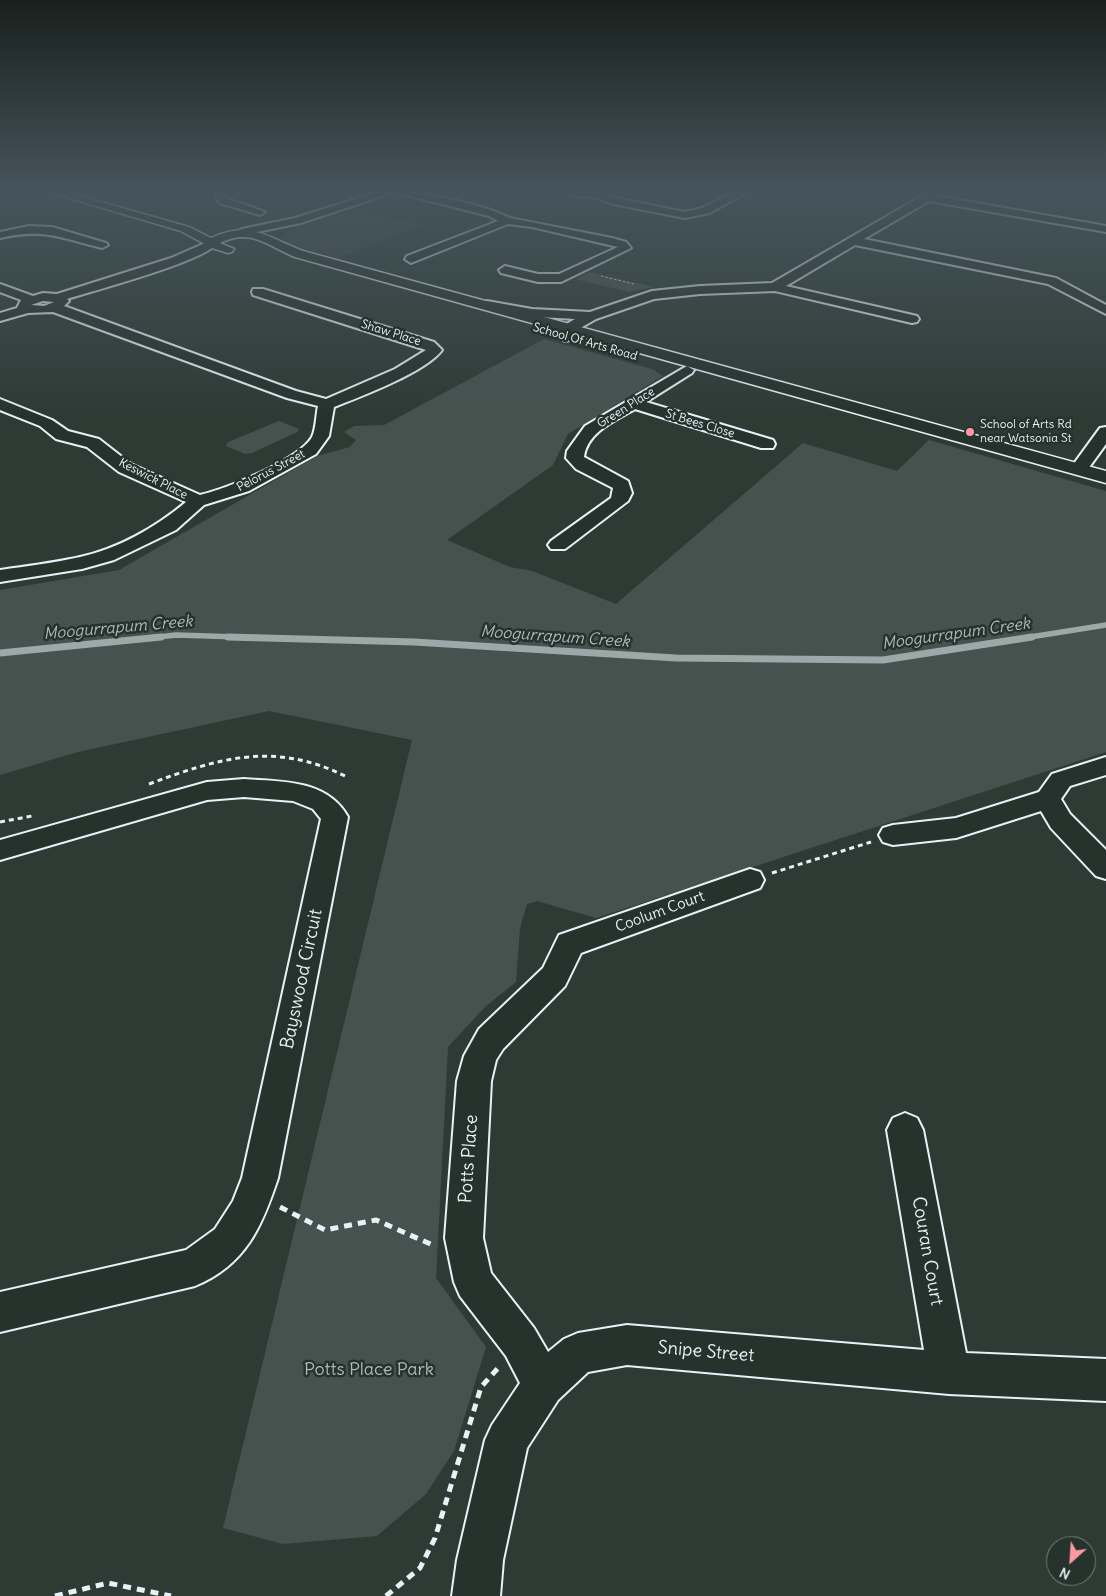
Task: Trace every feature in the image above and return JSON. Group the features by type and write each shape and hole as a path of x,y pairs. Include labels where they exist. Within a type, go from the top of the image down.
{"street":[{"path":"56,303 157,267"},
{"name":"School Of Arts Road","path":"321,267 572,332 1106,477"},
{"name":"School Of Arts Road","path":"347,267 572,332 687,370 932,429"},
{"path":"505,270 549,280 561,278 582,267"},
{"path":"775,287 809,267"},
{"path":"989,267 1052,281 1106,310"},
{"path":"572,332 591,316 663,293 775,287 912,320"},
{"path":"0,288 29,304"},
{"name":"Shaw Place","path":"258,292 429,345 435,350 430,356 401,371 326,404"},
{"path":"0,317 49,297 56,303 292,395 326,404"},
{"path":"471,302 532,313 591,316"},
{"path":"572,332 603,320 620,306"},
{"name":"Green Place","path":"558,545 619,501 623,493 622,485 582,465 575,458 576,451 591,429 687,370"},
{"name":"St Bees Close","path":"633,403 768,444"},
{"name":"Keswick Place","path":"0,404 46,424 62,435 93,443 125,468 198,501"},
{"name":"Pelorus Street","path":"0,576 82,563 107,556 169,526 198,501 223,496 243,487 310,450 321,436 326,404"},
{"path":"1078,469 1106,432"},
{"path":"893,835 956,828 1048,799 1061,780 1106,766"},
{"name":"Bayswood Circuit","path":"0,850 207,791 244,788 296,792 322,802 335,818 262,1168 255,1195 248,1212 228,1242 195,1267 0,1312"},
{"path":"1048,799 1060,822 1106,868"},
{"name":"Coolum Court","path":"570,944 750,880"},
{"name":"Potts Place","path":"543,1385 520,1342 474,1282 467,1260 464,1238 474,1081 481,1056 491,1040 554,977 570,944"},
{"name":"Couran Court","path":"905,1130 949,1373"},
{"name":"Snipe Street","path":"476,1596 480,1560 507,1440 543,1385 578,1353 626,1345 949,1373 1106,1380"}],"path":[{"path":"577,270 648,287 663,293"},
{"path":"750,880 893,835"},
{"path":"255,1195 325,1230 376,1220 467,1260"},
{"path":"386,1596 420,1568 435,1538 481,1387 520,1342"},
{"path":"55,1596 108,1583 171,1596"}],"green space":[{"path":"590,272 653,287 629,292 575,279"},
{"name":"Potts Place Park","path":"544,339 652,369 663,376 568,434 553,465 447,540 510,567 532,571 616,604 803,443 897,471 929,440 1106,491 1106,752 596,918 537,901 527,904 520,928 516,982 485,1007 448,1047 436,1278 486,1347 454,1451 426,1494 377,1536 283,1544 223,1528 412,740 269,711 78,752 0,775 0,590 119,570 317,456 350,447 356,440 344,432 354,426 384,425"},
{"path":"279,421 299,429 297,432 252,453 245,454 226,446 228,442"}],"waterway":[{"name":"Moogurrapum Creek","path":"1024,638 1106,625"},
{"name":"Moogurrapum Creek","path":"149,638 176,635 271,638"},
{"name":"Moogurrapum Creek","path":"0,653 161,637"},
{"name":"Moogurrapum Creek","path":"228,637 414,642 676,658 883,660 1032,637"}],"place":[{"name":"School of Arts Rd near Watsonia St","path":"970,432"}]}
